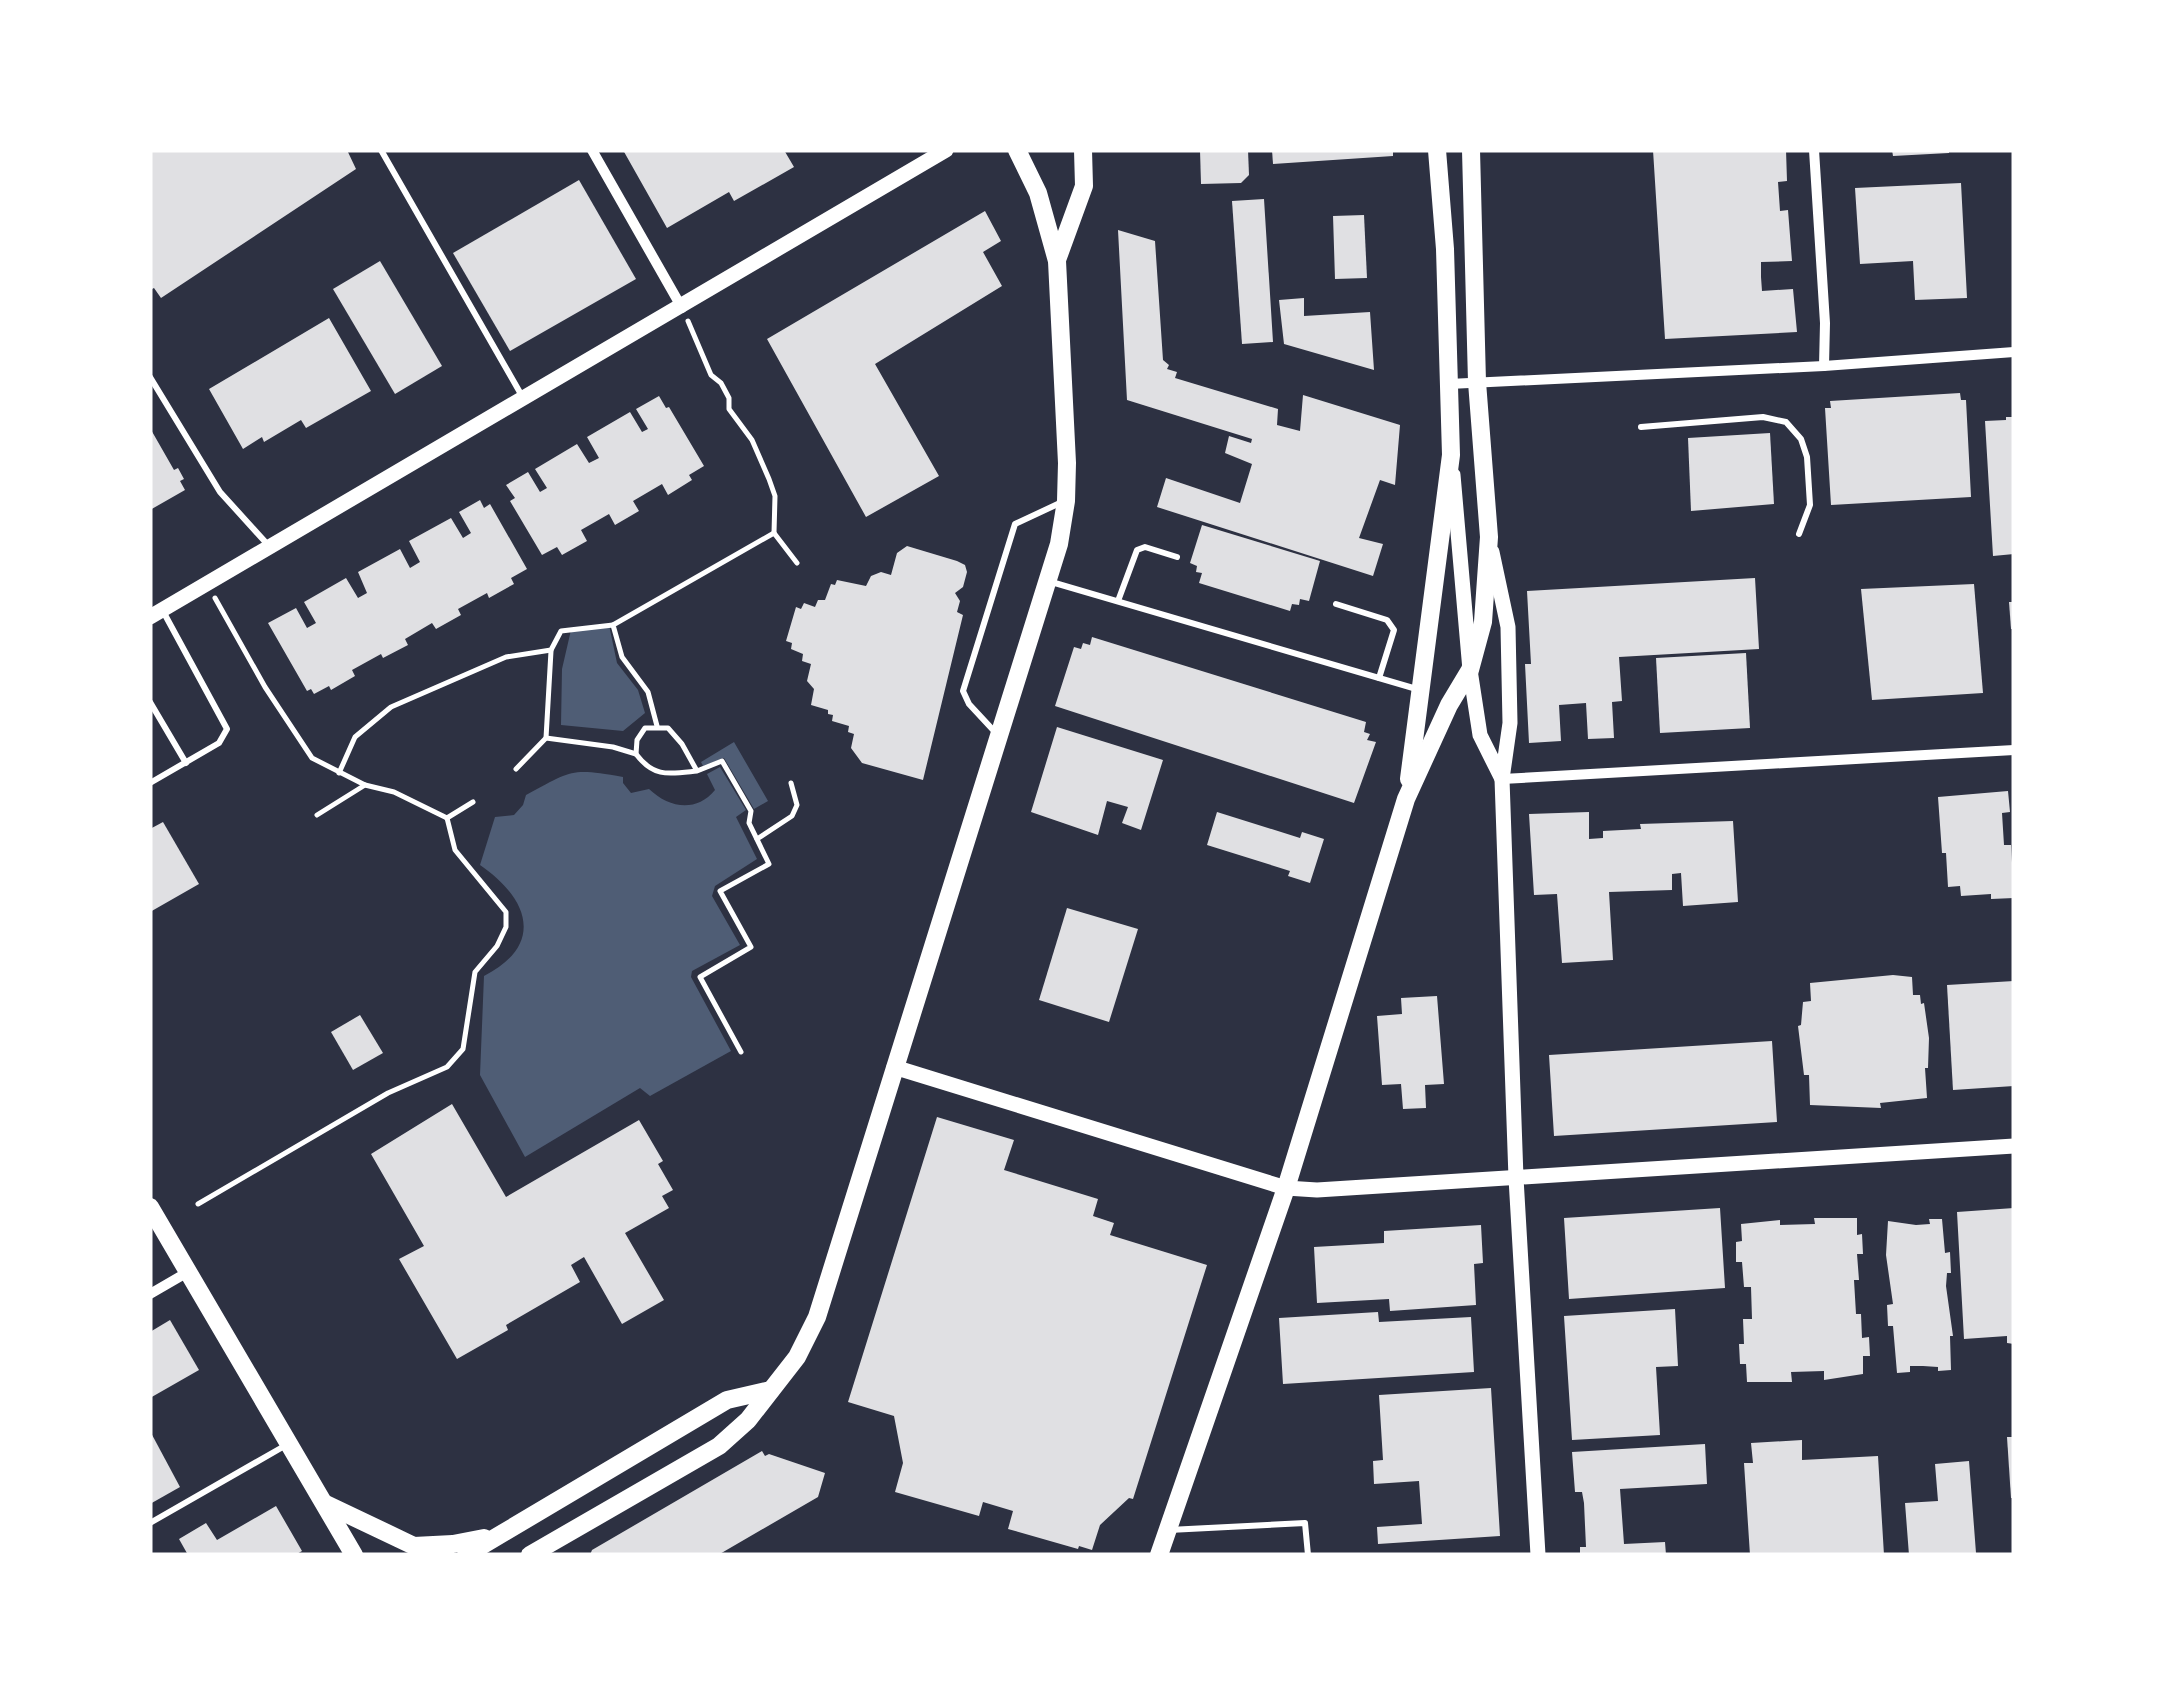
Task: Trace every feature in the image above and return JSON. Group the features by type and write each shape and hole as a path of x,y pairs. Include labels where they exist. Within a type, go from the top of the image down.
{"main road":[{"path":"530,1555 720,1446 748,1420 798,1357 817,1318 1059,544 1067,463 1057,261 1038,193 1017,150"},
{"path":"1057,261 1084,186 1082,150"},
{"path":"1406,799 1451,455 1445,249 1437,150"},
{"path":"1159,1555 1286,1188 1406,799 1449,705 1470,670 1483,622 1488,536 1470,150"},
{"path":"150,1208 354,1555"},
{"path":"466,1555 727,1400 771,1390"},
{"path":"324,1502 414,1546 453,1544 504,1533"}],"street":[{"path":"592,150 682,308"},
{"path":"156,613 946,150"},
{"path":"1814,150 1824,366"},
{"path":"1449,384 1824,366 2014,352"},
{"path":"1451,455 1470,670 1480,735 1502,779"},
{"path":"1488,536 1508,627 1510,723 1502,779 1516,1178 1538,1555"},
{"path":"1502,779 2014,750"},
{"path":"894,1067 1286,1188 1318,1190 2014,1146"},
{"path":"150,1294 188,1272"}],"lane":[{"path":"381,150 524,399"},
{"path":"150,377 220,492 270,547"},
{"path":"1642,426 1762,417 1786,422 1801,439 1806,457 1810,505 1799,534"},
{"path":"999,736 969,704 963,691 970,664 1015,524 1066,501"},
{"path":"1118,601 1137,550 1144,547 1178,557"},
{"path":"1047,580 1421,690"},
{"path":"1336,604 1392,624 1394,630 1379,678"},
{"path":"150,783 219,743 227,728 156,613"},
{"path":"150,702 186,763"},
{"path":"150,1523 289,1443"},
{"path":"1168,1530 1305,1523 1308,1555"}],"path":[{"path":"700,345 711,375 729,398 729,409 752,440 775,496 774,533 797,563"},
{"path":"516,769 546,738 550,650 561,631 613,624 774,533"},
{"path":"198,1204 388,1093 448,1066 462,1049 475,972 497,946 506,928 506,912 455,850 447,818 394,792 365,786 312,758 265,688 226,618"},
{"path":"613,624 622,657 648,692 657,726"},
{"path":"338,772 355,737 390,707 506,657 550,650"},
{"path":"636,754 637,740 645,728 668,728 696,771"},
{"path":"546,738 614,746 636,754 646,767 664,774 696,771 722,761 751,811 748,824 769,864 720,891 751,947 700,977 741,1052"},
{"path":"757,840 792,816 797,805 790,783"},
{"path":"317,815 365,786"},
{"path":"447,818 473,802"}],"water":[{"path":"609,625 617,663 638,690 645,713 623,731 561,725 562,669 571,630"},
{"path":"734,742 768,801 754,809 724,758 703,766 701,762"},
{"path":"720,767 746,810 736,817 757,859 715,886 712,896 740,945 692,971 691,977 731,1051 650,1096 640,1088 525,1157 480,1075 484,976 504,963 523,936 519,906 510,892 480,865 495,817 514,815 526,795 563,776 581,772 623,777 631,793 649,789 674,804 691,805 715,790 707,774"}],"building":[{"path":"150,150 347,150 356,169 161,298 154,288 150,290"},
{"path":"623,150 784,150 794,167 734,201 729,192 667,228"},
{"path":"1200,150 1248,150 1249,175 1241,183 1201,184"},
{"path":"1272,150 1393,150 1393,156 1273,164"},
{"path":"1653,150 1786,150 1787,181 1778,182 1780,211 1788,210 1792,261 1761,262 1761,277 1762,291 1793,289 1797,332 1665,339"},
{"path":"1892,150 1949,150 1949,153 1893,156"},
{"path":"579,180 636,279 510,351 453,253"},
{"path":"1961,183 1967,298 1915,300 1913,261 1860,264 1855,188"},
{"path":"1264,199 1273,342 1242,344 1232,201"},
{"path":"985,211 1001,241 983,252 1002,286 875,364 939,476 866,517 767,339"},
{"path":"1364,215 1367,278 1335,279 1333,216"},
{"path":"1118,230 1155,241 1163,360 1169,365 1167,369 1177,372 1175,378 1278,409 1277,425 1300,431 1303,395 1400,425 1395,485 1380,480 1359,538 1383,544 1373,576 1157,507 1166,478 1240,503 1252,464 1225,453 1229,436 1251,443 1252,439 1127,400"},
{"path":"380,261 442,366 395,394 333,289"},
{"path":"1304,298 1304,316 1370,312 1374,370 1284,344 1279,300"},
{"path":"329,318 371,391 306,428 301,420 264,442 262,437 243,449 209,389"},
{"path":"1960,393 1961,400 1966,400 1971,497 1831,505 1825,408 1831,408 1830,401"},
{"path":"659,396 704,466 689,475 692,480 668,495 662,484 633,501 639,511 615,525 609,514 581,530 587,541 562,555 557,547 542,555 510,501 515,498 506,485 528,472 540,492 547,488 535,469 577,444 589,463 599,458 587,437 630,412 642,432 648,429 636,409"},
{"path":"2014,417 2014,554 1993,556 1985,421"},
{"path":"150,428 174,470 178,468 185,490 150,510"},
{"path":"1770,433 1774,504 1691,511 1688,438"},
{"path":"480,500 484,508 490,504 527,569 511,578 514,584 458,609 461,615 436,629 432,623 405,639 408,645 352,670 355,676 331,690 329,686 314,694 311,689 307,691 268,623 296,608 307,628 316,623 304,602 346,578 358,598 367,593 358,572 400,549 410,568 420,562 409,541 451,518 463,538 471,533 459,512"},
{"path":"1202,525 1320,561 1309,601 1300,599 1299,605 1292,604 1290,611 1199,583 1202,573 1196,572 1197,566 1190,563"},
{"path":"907,546 957,561 965,565 967,572 963,587 955,593 960,601 957,612 963,615 923,780 862,763 851,748 854,734 848,732 849,726 832,721 828,710 811,705 814,689 807,681 811,664 802,661 803,654 791,649 792,643 786,641 796,607 801,609 804,603 815,607 818,600 825,600 831,584 835,585 837,580 866,586 871,576 881,572 891,575 897,553"},
{"path":"1755,578 1759,649 1619,657 1622,701 1612,702 1614,738 1588,739 1586,703 1559,705 1561,741 1529,743 1525,664 1531,664 1527,591"},
{"path":"1974,584 1983,693 1872,700 1861,589"},
{"path":"2009,602 2014,602 2014,629 2011,629"},
{"path":"1092,637 1366,722 1364,732 1370,734 1367,740 1376,742 1354,803 1055,706 1074,647 1090,645"},
{"path":"1746,653 1750,728 1660,733 1656,658"},
{"path":"1057,727 1163,760 1141,830 1122,823 1128,807 1107,801 1098,835 1031,812"},
{"path":"2008,791 2010,812 2002,813 2004,845 2011,845 2014,898 1991,899 1991,894 1961,896 1960,886 1948,887 1938,797"},
{"path":"1217,812 1300,838 1302,832 1324,839 1310,883 1288,876 1290,871 1207,845"},
{"path":"1589,812 1589,839 1603,838 1603,831 1641,829 1640,824 1733,821 1738,902 1683,906 1681,873 1672,874 1672,890 1609,892 1613,960 1562,963 1557,894 1534,895 1529,814"},
{"path":"163,822 199,884 150,912 150,829"},
{"path":"1067,908 1138,929 1109,1022 1039,1000"},
{"path":"1893,975 1912,977 1913,995 1920,995 1921,1004 1924,1003 1929,1038 1927,1098 1880,1103 1881,1108 1810,1105 1809,1075 1804,1075 1798,1026 1803,1002 1811,1001 1810,983"},
{"path":"2014,981 2014,1086 1953,1090 1947,985"},
{"path":"1437,996 1444,1084 1425,1085 1426,1108 1403,1109 1401,1084 1382,1085 1377,1016 1402,1014 1401,998"},
{"path":"360,1015 383,1053 353,1070 331,1032"},
{"path":"1772,1041 1777,1122 1554,1136 1549,1055"},
{"path":"452,1104 506,1197 639,1120 663,1161 658,1164 673,1190 662,1196 669,1208 625,1233 664,1300 622,1324 584,1257 571,1265 580,1282 457,1359 399,1259 424,1246 371,1154"},
{"path":"937,1117 1014,1140 1004,1170 1098,1199 1093,1216 1114,1223 1110,1235 1207,1265 1133,1499 1129,1498 1100,1525 1092,1550 1008,1529 1013,1511 983,1502 979,1516 895,1492 903,1463 894,1416 848,1402"},
{"path":"1720,1208 1725,1288 1569,1299 1564,1218"},
{"path":"2014,1208 2014,1344 2007,1343 2007,1336 1964,1339 1957,1212"},
{"path":"1814,1218 1857,1218 1863,1254 1857,1254 1856,1314 1861,1314 1862,1338 1869,1337 1870,1356 1863,1356 1863,1374 1824,1380 1824,1371 1791,1372 1792,1382 1747,1382 1746,1364 1740,1364 1739,1344 1744,1344 1743,1319 1752,1319 1751,1287 1744,1287 1742,1262 1736,1262 1736,1242 1742,1241 1741,1224 1780,1220 1780,1225 1815,1224"},
{"path":"1929,1219 1942,1219 1945,1253 1950,1252 1951,1273 1947,1273 1946,1286 1953,1336 1951,1370 1910,1366 1910,1372 1897,1373 1893,1326 1888,1326 1887,1305 1893,1304 1886,1255 1888,1221 1916,1225 1930,1224"},
{"path":"1481,1225 1483,1263 1474,1264 1476,1305 1390,1311 1389,1299 1317,1303 1314,1247 1384,1243 1384,1231"},
{"path":"1675,1309 1678,1366 1656,1367 1660,1435 1572,1440 1564,1316"},
{"path":"1378,1312 1379,1322 1471,1317 1474,1372 1283,1384 1279,1318"},
{"path":"170,1320 199,1370 150,1398 150,1332"},
{"path":"1491,1388 1500,1536 1378,1544 1377,1527 1422,1524 1419,1481 1374,1484 1373,1461 1383,1460 1379,1395"},
{"path":"150,1431 180,1487 150,1504"},
{"path":"2007,1437 2014,1437 2014,1498 2011,1498"},
{"path":"1802,1440 1802,1460 1878,1456 1884,1555 1750,1555 1744,1463 1753,1463 1751,1443"},
{"path":"1705,1444 1707,1484 1620,1489 1624,1544 1665,1542 1666,1555 1580,1555 1580,1547 1586,1547 1584,1503 1582,1492 1575,1492 1572,1452"},
{"path":"762,1451 765,1456 769,1454 825,1473 818,1497 718,1555 590,1555 592,1550"},
{"path":"1969,1461 1976,1553 1909,1555 1905,1503 1938,1501 1935,1464"},
{"path":"276,1506 302,1551 295,1555 188,1555 179,1539 206,1523 217,1540"}]}
